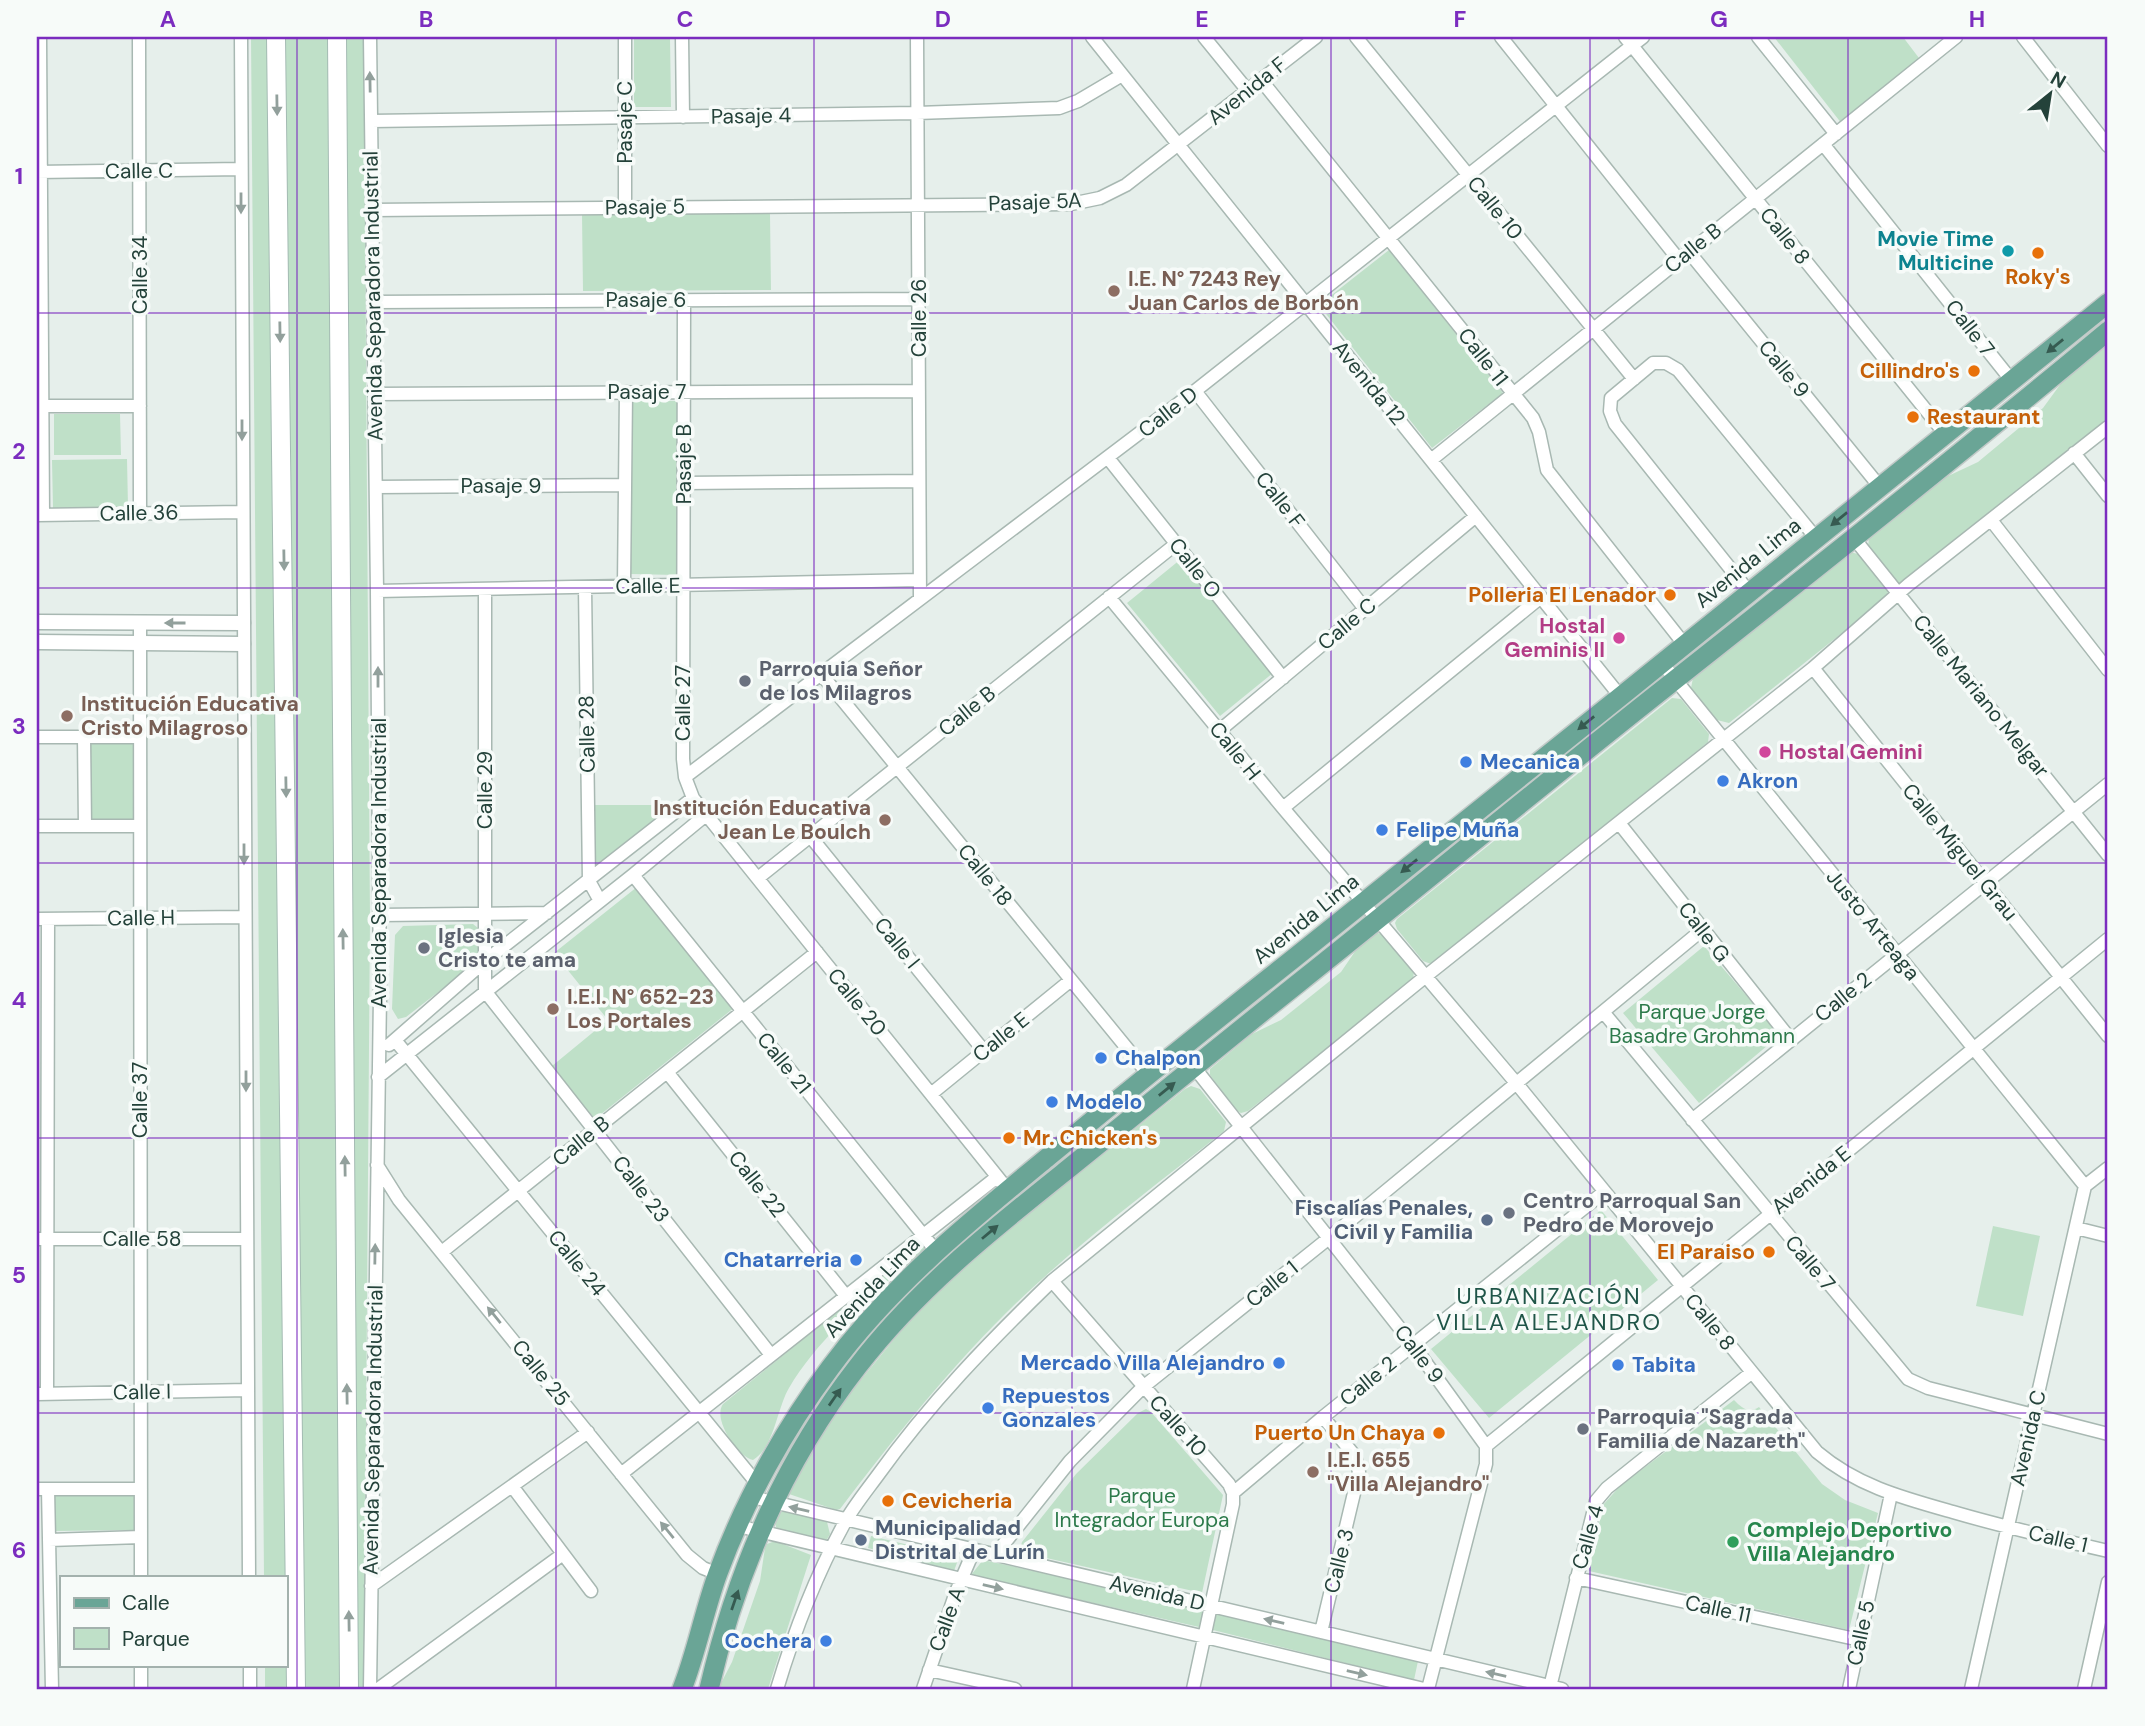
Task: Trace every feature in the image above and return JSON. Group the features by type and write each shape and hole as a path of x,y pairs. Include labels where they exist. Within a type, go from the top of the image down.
{"main road":[{"path":"276,37 296,1689"},
{"name":"Avenida Separadora Industrial","path":"337,37 349,1689"},
{"name":"Avenida Lima","path":"682,1689 694,1659 718,1574 738,1526 796,1418 831,1367 890,1295 1002,1183 1148,1074 2108,303"},
{"name":"Avenida Lima","path":"709,1689 720,1644 760,1532 799,1453 860,1363 910,1306 992,1230 2105,335"}],"street":[{"path":"40,37 40,515"},
{"name":"Calle 34","path":"139,37 140,513"},
{"path":"241,37 249,1576"},
{"name":"Avenida Separadora Industrial","path":"370,37 379,915 370,1689"},
{"name":"Pasaje C","path":"625,37 625,207"},
{"path":"682,37 682,117"},
{"name":"Calle 26","path":"917,37 920,599"},
{"name":"Avenida 12","path":"1092,37 1620,696"},
{"path":"1205,37 1248,91"},
{"name":"Avenida F","path":"1179,146 1316,37"},
{"name":"Calle 10","path":"1356,37 1634,379"},
{"name":"Calle 9","path":"1501,37 1556,106 1880,487"},
{"name":"Calle D","path":"685,777 1195,391 1556,106 1629,41 1643,37"},
{"path":"1758,37 1836,134"},
{"name":"Calle B","path":"1431,460 1956,37"},
{"path":"2023,37 2108,146"},
{"name":"Calle 8","path":"1629,41 1946,435"},
{"name":"Pasaje 4","path":"371,121 917,113 1059,108 1078,101 1122,75"},
{"name":"Calle 11","path":"1261,80 1533,418 1539,432 1547,470 1684,644"},
{"name":"Calle 7","path":"1823,144 2012,382"},
{"name":"Pasaje 5A","path":"918,204 1071,204 1100,198 1126,185 1179,146"},
{"name":"Calle C","path":"39,172 241,169"},
{"name":"Pasaje 5","path":"372,210 918,204"},
{"name":"Pasaje 6","path":"374,302 919,299"},
{"name":"Pasaje B","path":"684,300 684,585"},
{"path":"1749,592 1615,424 1610,411 1611,398 1653,363 1666,363 1678,370 1816,538"},
{"name":"Pasaje 7","path":"375,394 919,391"},
{"name":"Calle F","path":"1195,391 1365,609"},
{"path":"624,586 626,392"},
{"path":"42,406 140,406"},
{"path":"777,1689 787,1654 806,1606 846,1520 895,1452 942,1394 995,1336 1052,1281 1426,976 1813,668 1898,593 2108,427"},
{"path":"2074,453 2108,496"},
{"name":"Calle O","path":"1108,458 1283,678"},
{"path":"684,483 919,481"},
{"name":"Pasaje 9","path":"376,487 625,485"},
{"name":"Calle 36","path":"40,515 242,512"},
{"name":"Calle C","path":"1219,731 1476,516"},
{"path":"1990,520 2108,670"},
{"name":"Calle Mariano Melgar","path":"1853,537 2108,855"},
{"name":"Calle B","path":"758,878 1176,544"},
{"name":"Calle E","path":"377,592 919,580"},
{"name":"Calle 27","path":"684,585 683,759 685,777 693,798 706,814"},
{"name":"Calle 28","path":"585,587 589,881"},
{"name":"Calle 29","path":"485,589 485,990"},
{"name":"Calle H","path":"1109,597 1362,903"},
{"path":"1283,808 1541,597"},
{"path":"37,622 243,623"},
{"name":"Calle 37","path":"140,622 141,1576"},
{"path":"37,642 243,644"},
{"name":"Justo Arteaga","path":"1662,663 2085,1186"},
{"name":"Calle Miguel Grau","path":"1813,668 2108,1036"},
{"name":"Calle 18","path":"822,675 1148,1074"},
{"path":"37,737 140,737"},
{"path":"84,737 85,826"},
{"name":"Calle 2","path":"1692,1120 2108,784"},
{"path":"379,1054 485,961 693,798"},
{"path":"378,1077 706,814"},
{"name":"Calle 20","path":"706,814 1002,1183"},
{"name":"Calle G","path":"1619,823 1791,1040"},
{"path":"37,826 140,826"},
{"name":"Calle I","path":"810,836 984,1051"},
{"name":"Calle 21","path":"633,875 936,1251"},
{"path":"589,881 600,901"},
{"name":"Calle 8","path":"1362,903 1517,1084 1817,1452 1844,1473 1891,1494 2008,1528"},
{"path":"379,915 547,913"},
{"name":"Calle H","path":"43,919 245,917"},
{"path":"42,1394 43,919"},
{"name":"Calle 1","path":"995,1555 1070,1461 1143,1387 1329,1238 1702,930"},
{"path":"1973,1048 2108,939"},
{"name":"Calle B","path":"443,1251 817,952"},
{"name":"Calle E","path":"931,1094 1071,980"},
{"name":"Calle 23","path":"485,990 771,1356"},
{"name":"Calle 7","path":"1604,1013 1908,1378 1928,1388 2033,1416"},
{"name":"Calle 24","path":"396,1040 699,1412 755,1491"},
{"name":"Avenida E","path":"1486,1446 1973,1048"},
{"name":"Calle 9","path":"1194,1067 1413,1345 1486,1446"},
{"name":"Calle 22","path":"667,1072 846,1296"},
{"name":"Calle 25","path":"376,1161 399,1200 687,1555 703,1568 718,1574"},
{"path":"2085,1186 2108,1168"},
{"path":"621,1474 923,1235 1002,1183"},
{"name":"Avenida C","path":"1971,1689 2085,1186"},
{"name":"Calle 2","path":"1233,1493 1323,1417 1604,1192"},
{"path":"2076,1228 2108,1236"},
{"name":"Calle 58","path":"42,1239 247,1238"},
{"name":"Calle 10","path":"1052,1281 1229,1484 1233,1493"},
{"name":"Calle 4","path":"1556,1688 1576,1578 1597,1501 1607,1488 1751,1373"},
{"name":"Calle I","path":"42,1394 248,1390"},
{"path":"2033,1416 2108,1434"},
{"name":"Calle 3","path":"1321,1632 1359,1472 1355,1456 1323,1417"},
{"path":"371,1586 588,1432"},
{"path":"1426,1689 1436,1660 1486,1464 1486,1446"},
{"path":"512,1486 591,1591"},
{"path":"52,1689 49,1540 42,1489 141,1489"},
{"name":"Avenida D","path":"755,1491 774,1503 1556,1688"},
{"path":"1193,1689 1233,1504 1233,1493"},
{"name":"Calle 5","path":"1849,1689 1891,1494"},
{"name":"Avenida D","path":"738,1526 1426,1689"},
{"name":"Calle 1","path":"2008,1528 2108,1551"},
{"path":"49,1540 141,1537"},
{"name":"Calle A","path":"922,1689 974,1550"},
{"path":"378,1689 564,1554"},
{"name":"Calle 11","path":"1576,1578 1860,1640"},
{"path":"2084,1689 2108,1581"},
{"path":"141,1666 141,1689"},
{"path":"250,1666 250,1689"},
{"path":"929,1670 1014,1689"}],"green space":[{"path":"251,37 272,37 291,1689 265,1689 265,1666 287,1666 287,1576 264,1576"},
{"path":"284,37 330,37 343,1689 302,1689"},
{"path":"343,37 363,37 364,73 370,919 364,1689 357,1689"},
{"path":"634,37 670,37 671,107 634,107"},
{"path":"1774,37 1903,37 1922,62 1842,124"},
{"path":"582,214 770,214 771,290 583,291"},
{"path":"1389,250 1503,393 1432,448 1319,305"},
{"path":"2108,345 2108,422 1904,584 1895,581 1868,548 1869,537 1946,477 1978,462 2043,408 2062,382"},
{"path":"632,400 677,401 677,575 631,574"},
{"path":"54,414 120,414 121,455 54,455"},
{"path":"127,459 128,507 53,508 52,460"},
{"path":"1850,552 1858,554 1887,587 1886,598 1729,723 1717,720 1691,688 1693,678"},
{"path":"1181,559 1274,672 1220,716 1127,603"},
{"path":"1672,698 1681,699 1709,734 1708,742 1435,962 1431,964 1423,961 1397,929 1397,919"},
{"path":"90,743 135,743 135,822 90,822"},
{"path":"595,805 676,805 595,867"},
{"path":"637,887 735,1007 595,1119 552,1066 608,1020 554,953"},
{"path":"473,924 478,928 478,956 473,965 406,1017 398,1019 392,1009 395,935 403,926"},
{"path":"1377,933 1383,934 1414,971 1413,980 1248,1111 1241,1113 1236,1110 1210,1075 1210,1069 1252,1034 1281,1020 1341,972 1356,950"},
{"name":"Parque Jorge Basadre Grohmann","path":"1704,946 1780,1035 1699,1103 1623,1013"},
{"path":"1191,1086 1200,1089 1226,1122 1224,1131 1093,1235 993,1326 889,1446 840,1509 789,1494 798,1470 830,1418 917,1311 962,1266"},
{"path":"1601,1210 1658,1280 1489,1418 1431,1349"},
{"path":"1993,1226 2040,1236 2023,1316 1976,1306"},
{"path":"921,1244 926,1251 851,1313 802,1368 785,1396 770,1437 760,1454 753,1460 740,1452 724,1428 721,1419 723,1404"},
{"name":"Complejo Deportivo Villa Alejandro","path":"1734,1400 1748,1410 1759,1407 1822,1484 1845,1500 1878,1513 1849,1630 1589,1571 1603,1505 1620,1486"},
{"name":"Parque Integrador Europa","path":"1146,1409 1223,1495 1202,1593 1024,1553 1020,1549 1022,1542 1076,1474 1138,1413"},
{"path":"54,1494 134,1494 134,1530 55,1531"},
{"path":"781,1512 827,1522 830,1534 826,1541 821,1543 781,1532 775,1522"},
{"path":"871,1536 959,1557 954,1571 868,1548"},
{"path":"775,1541 811,1555 768,1689 718,1689 732,1662 760,1581 765,1548 767,1544"},
{"path":"983,1560 1204,1608 1199,1627 971,1575"},
{"path":"1217,1611 1418,1661 1414,1680 1213,1630"}],"place":[{"name":"Movie Time Multicine","path":"2008,251"},
{"name":"Roky's","path":"2038,253"},
{"name":"I.E. N° 7243 Rey Juan Carlos de Borbón","path":"1114,291"},
{"name":"Cillindro's","path":"1974,371"},
{"name":"Restaurant","path":"1913,417"},
{"name":"Polleria El Lenador","path":"1670,595"},
{"name":"Hostal Geminis II","path":"1619,638"},
{"name":"Parroquia Señor de los Milagros","path":"745,681"},
{"name":"Institución Educativa Cristo Milagroso","path":"67,716"},
{"name":"Hostal Gemini","path":"1765,752"},
{"name":"Mecanica","path":"1466,762"},
{"name":"Akron","path":"1723,781"},
{"name":"Institución Educativa Jean Le Boulch","path":"885,820"},
{"name":"Felipe Muña","path":"1382,830"},
{"name":"Iglesia Cristo te ama","path":"424,948"},
{"name":"I.E.I. N° 652-23 Los Portales","path":"553,1009"},
{"name":"Chalpon","path":"1101,1058"},
{"name":"Modelo","path":"1052,1102"},
{"name":"Mr. Chicken's","path":"1009,1138"},
{"name":"Centro Parroqual San Pedro de Morovejo","path":"1509,1213"},
{"name":"Fiscalías Penales, Civil y Familia","path":"1487,1220"},
{"name":"El Paraiso","path":"1769,1252"},
{"name":"Chatarreria","path":"856,1260"},
{"name":"Mercado Villa Alejandro","path":"1279,1363"},
{"name":"Tabita","path":"1618,1365"},
{"name":"Repuestos Gonzales","path":"988,1408"},
{"name":"Parroquia \"Sagrada Familia de Nazareth\"","path":"1583,1429"},
{"name":"Puerto Un Chaya","path":"1439,1433"},
{"name":"I.E.I. 655 \"Villa Alejandro\"","path":"1313,1472"},
{"name":"Cevicheria","path":"888,1501"},
{"name":"Municipalidad Distrital de Lurín","path":"861,1540"},
{"name":"Complejo Deportivo Villa Alejandro","path":"1733,1542"},
{"name":"Cochera","path":"826,1641"}],"district":[{"name":"URBANIZACIÓN VILLA ALEJANDRO","path":"1549,1309"}]}
